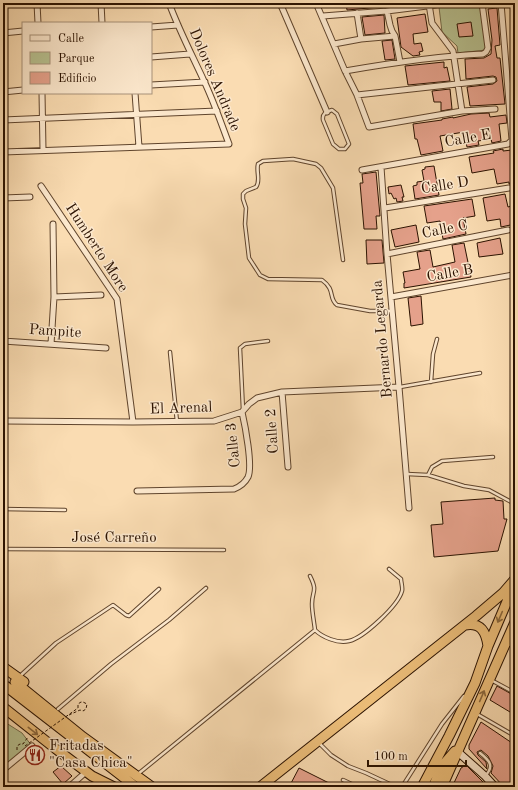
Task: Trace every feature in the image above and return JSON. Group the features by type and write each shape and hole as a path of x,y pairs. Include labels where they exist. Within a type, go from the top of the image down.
{"highway":[{"path":"260,787 465,625 503,593 515,578"},
{"path":"422,787 449,736 474,683 515,582"},
{"path":"446,785 459,748 515,622"},
{"path":"465,625 473,625 482,629 486,635 488,646"},
{"path":"3,667 83,737 152,787"},
{"path":"16,679 67,716 136,775"},
{"path":"3,684 136,787"},
{"path":"3,706 89,774 101,787"},
{"path":"433,787 442,766 459,748"},
{"path":"89,774 114,787"}],"street":[{"path":"37,3 38,22"},
{"path":"101,3 102,22"},
{"name":"Dolores Andrade","path":"139,147 229,144 205,82 190,54 169,3"},
{"path":"280,3 326,110"},
{"path":"316,3 357,95 369,127 462,110 495,109"},
{"path":"323,16 387,11 429,4 451,3"},
{"path":"345,71 454,55 483,54 488,48 482,3"},
{"name":"Calle E","path":"362,170 510,143 512,135 501,3"},
{"path":"429,4 432,23 450,46 454,55 462,110"},
{"path":"387,11 390,25 395,36 400,62"},
{"path":"357,14 361,39"},
{"path":"152,27 178,26"},
{"path":"3,33 22,32"},
{"path":"334,44 361,39 395,36"},
{"path":"152,57 190,54"},
{"path":"357,95 494,80"},
{"path":"152,85 205,82"},
{"path":"3,92 22,90"},
{"path":"42,94 43,150"},
{"path":"3,152 139,147 135,94"},
{"path":"3,120 217,111"},
{"name":"Bernardo Legarda","path":"381,167 409,508"},
{"name":"Humberto More","path":"41,186 117,299 134,422"},
{"name":"Calle D","path":"385,208 509,188"},
{"path":"3,198 30,197"},
{"path":"51,344 54,297 53,224"},
{"name":"Calle C","path":"387,254 508,230"},
{"name":"Calle B","path":"391,297 513,275"},
{"path":"54,297 101,296"},
{"path":"3,319 3,341"},
{"name":"Pampite","path":"3,341 106,348"},
{"name":"El Arenal","path":"3,421 214,421 242,412 257,398 282,392 399,387"},
{"name":"Calle 2","path":"282,392 288,467"},
{"name":"Calle 3","path":"137,491 234,489 239,487 247,478 249,473 248,441 242,412"},
{"path":"3,770 32,746"},
{"path":"459,748 495,787"},
{"path":"70,787 89,774"}],"lane":[{"path":"326,110 332,110 337,114 349,144 345,148 339,149 332,144 323,120 326,110"},
{"path":"343,260 332,188 321,168 316,164 293,159 263,161 258,164 258,184 256,187 246,191 243,194 243,199 247,216 245,224 249,258 260,275 268,279 322,280 330,287 333,300 337,305 370,311 392,311"},
{"path":"431,382 433,354 437,339"},
{"name":"Calle 3","path":"242,412 240,348 245,344 268,340"},
{"path":"170,352 177,422"},
{"path":"399,387 480,373"},
{"path":"428,475 432,467 442,461 494,457"},
{"path":"406,474 428,475 464,486 489,490 515,504"},
{"path":"3,509 65,510"},
{"name":"José Carreño","path":"3,549 224,550"},
{"path":"310,576 314,584 312,602 315,630 325,638 348,642 377,624 393,605 402,591 401,578 389,569"},
{"path":"58,709 111,664 168,620 206,588"},
{"path":"16,679 56,643 113,605 126,616 129,616 159,589"},
{"path":"136,775 315,630"},
{"path":"505,644 515,645"},
{"path":"489,679 515,693"},
{"path":"402,787 442,724 474,683"},
{"path":"474,713 515,736"},
{"path":"318,741 331,755 348,766 396,787"},
{"path":"480,753 491,766 490,772 485,776"},
{"path":"343,780 358,787"}],"path":[{"path":"25,746 78,708 78,704 83,702 87,704 86,709 83,711 80,710 67,716"},
{"path":"23,744 33,730"}],"green space":[{"path":"467,3 480,3 486,50 458,53 457,46 442,32 439,7"},
{"path":"3,721 22,733 32,746 3,768"}],"building":[{"path":"346,3 403,3 403,5 347,10"},
{"path":"497,8 500,45 495,46 497,58 500,58 505,104 470,106 467,87 493,84 497,81 496,77 493,76 466,79 465,59 484,58 491,54 492,40 488,9"},
{"path":"425,14 428,32 413,34 414,44 421,43 423,51 419,52 420,55 413,56 401,47 397,18"},
{"path":"384,15 385,33 365,35 362,17"},
{"path":"471,22 473,36 459,37 457,24"},
{"path":"392,40 395,59 385,60 382,41"},
{"path":"444,62 444,68 447,67 450,81 408,85 405,66"},
{"path":"450,89 452,109 441,111 441,102 434,102 432,91"},
{"path":"489,113 490,117 506,115 507,123 499,124 501,141 492,143 491,139 478,141 479,145 467,147 464,132 440,136 443,151 421,155 417,139 415,139 413,124 471,114"},
{"path":"503,149 503,151 512,150 515,169 515,183 509,184 509,182 497,184 494,169 472,173 469,157 494,153 493,151"},
{"path":"434,166 439,195 415,199 413,186 417,185 417,182 424,181 422,170 425,169 425,167"},
{"path":"376,172 380,216 376,216 377,229 364,229 360,183 363,183 362,174"},
{"path":"401,185 404,197 402,197 403,201 397,202 396,198 394,199 391,193 389,194 388,187"},
{"path":"505,194 508,207 515,205 515,224 501,227 500,219 487,221 483,198"},
{"path":"472,199 475,216 463,218 466,234 443,239 440,221 427,223 424,206"},
{"path":"416,225 419,242 395,247 391,230"},
{"path":"500,238 503,254 479,257 477,243"},
{"path":"366,240 382,240 384,263 367,264"},
{"path":"464,243 471,277 404,288 405,283 403,272 420,269 417,252 430,250 433,267 455,262 452,245"},
{"path":"421,296 423,324 411,326 408,298"},
{"path":"495,498 495,500 503,501 504,519 507,519 498,551 434,557 431,525 443,524 441,502"},
{"path":"497,686 515,696 515,715 490,700"},
{"path":"481,722 515,745 515,780 507,787 504,787 491,773 493,766 488,756 481,750 477,752 478,755 486,762 487,769 469,749 469,745"},
{"path":"466,765 488,787 455,787 453,785 461,768"},
{"path":"61,766 72,776 63,784 53,772"},
{"path":"299,768 337,787 289,787"}],"tunnel":[{"path":"3,673 15,682"}],"place":[{"name":"Fritadas \"Casa Chica\"","path":"35,755"}]}
